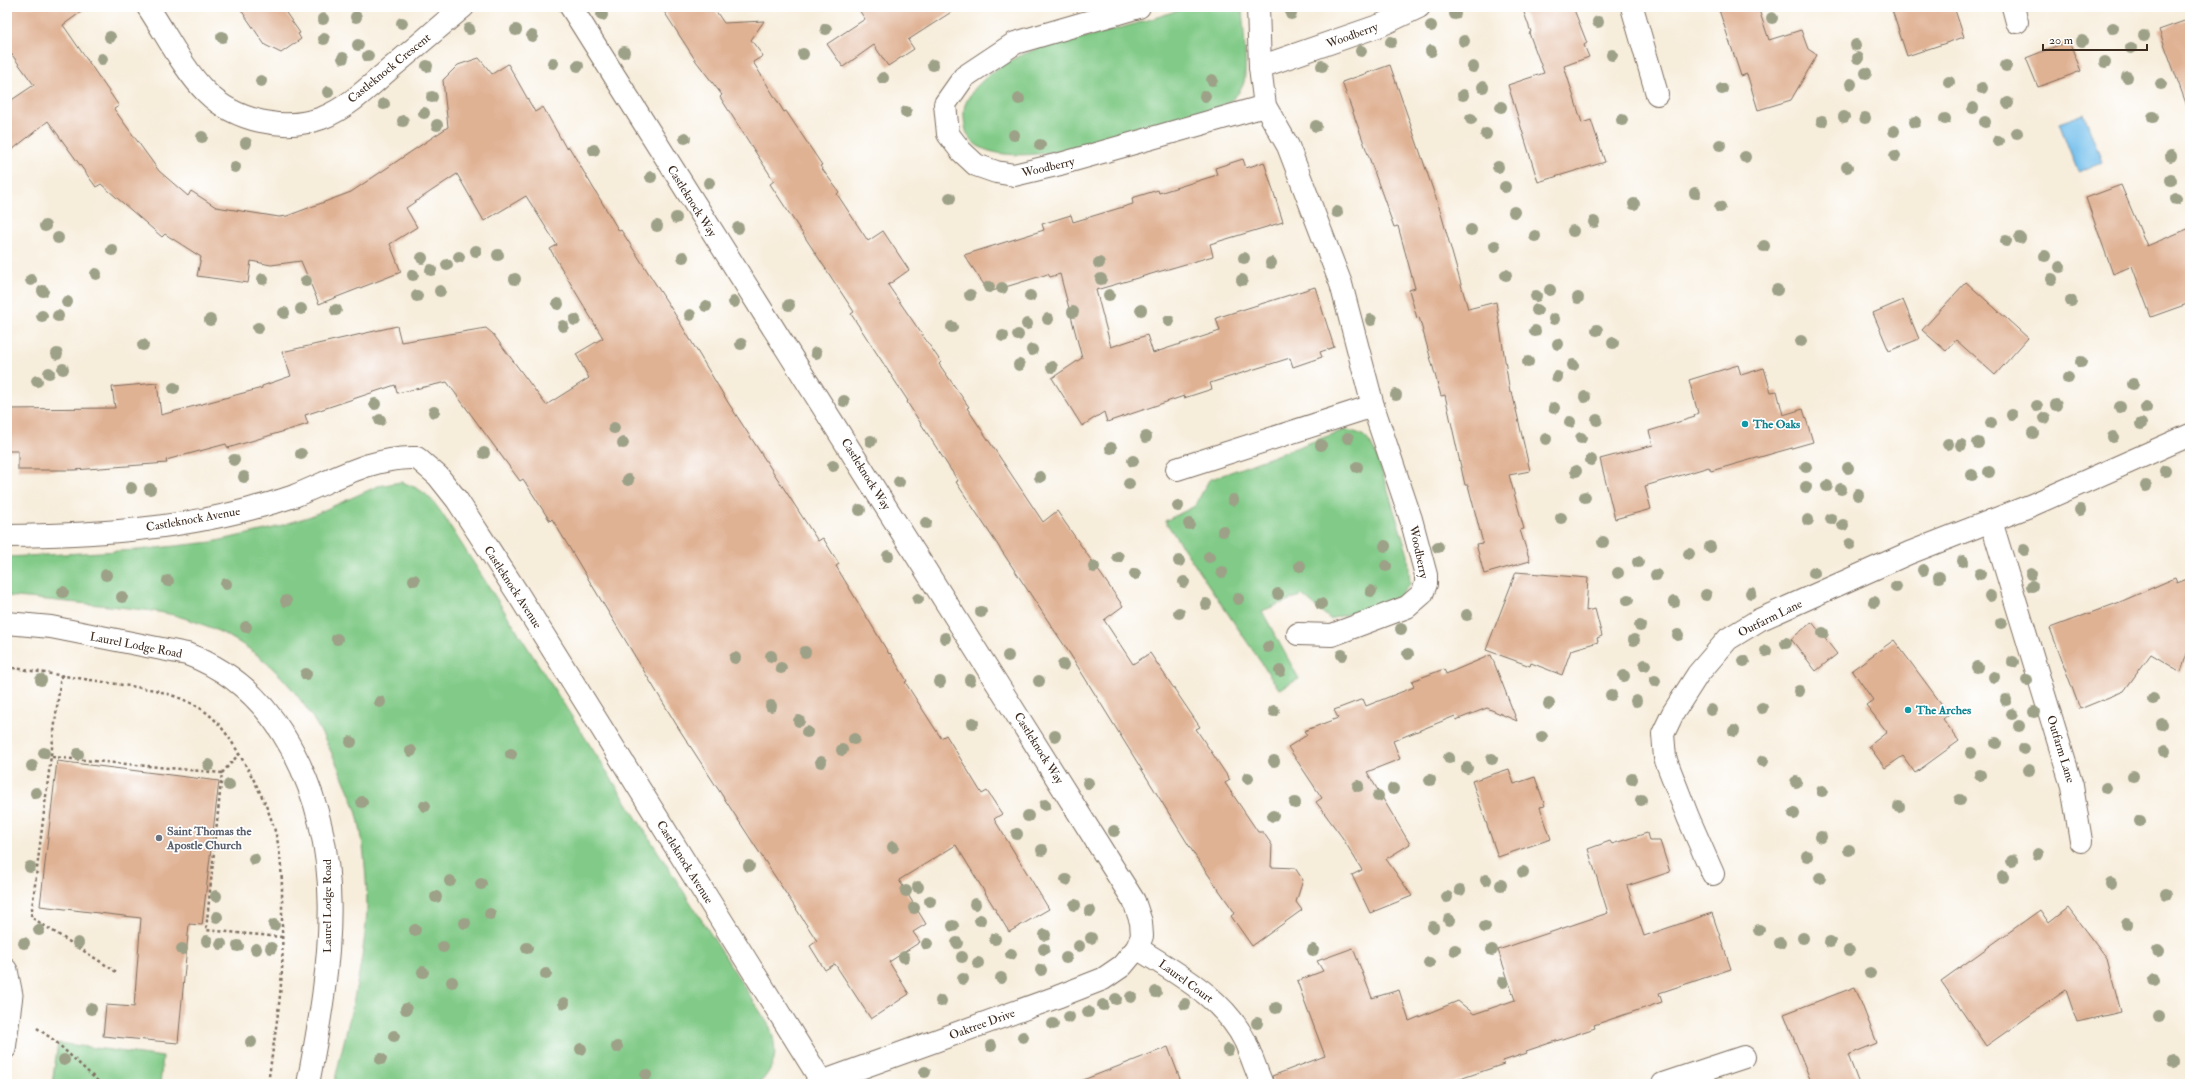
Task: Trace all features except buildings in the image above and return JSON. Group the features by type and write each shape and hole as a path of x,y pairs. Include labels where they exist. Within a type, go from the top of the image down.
{"street":[{"name":"Castleknock Crescent","path":"148,7 194,77 207,93 219,103 241,116 266,123 295,123 321,118 351,101 463,7"},
{"name":"Castleknock Way","path":"570,7 1134,901 1141,922 1142,936 1137,948"},
{"name":"Woodberry","path":"1139,7 1015,43 964,77 945,104 948,134 961,152 976,165 996,172 1014,174 1080,159 1265,106"},
{"name":"Woodberry","path":"1258,7 1260,67 1265,106 1288,146 1341,284 1373,406 1411,519 1426,575 1426,584 1422,594 1407,607 1332,635 1298,634"},
{"name":"Woodberry","path":"1260,67 1381,25 1419,7"},
{"path":"1632,7 1657,94"},
{"path":"1177,468 1373,406"},
{"name":"Outfarm Lane","path":"1713,874 1688,817 1665,758 1663,734 1673,713 1698,674 1728,639 1754,623 1909,553 2032,505 2190,435"},
{"name":"Castleknock Avenue","path":"7,536 132,530 209,519 292,497 377,461 396,457 417,458 438,476 457,500 510,581 819,1083"},
{"name":"Outfarm Lane","path":"1991,521 2072,786 2081,841"},
{"name":"Laurel Lodge Road","path":"7,623 51,627 187,654 200,659 215,666 240,684 262,706 280,730 294,753 310,788 319,814 328,859 328,946 318,1034 308,1084"},
{"name":"Oaktree Drive","path":"819,1083 1103,979 1122,966 1137,948"},
{"name":"Laurel Court","path":"1137,948 1174,971 1218,1005 1244,1040 1262,1084"},
{"path":"1663,1084 1744,1057"}],"lane":[{"path":"7,967 14,995 7,1050"}],"path":[{"path":"7,666 155,690 189,700 200,706 215,719 239,754 265,805 276,838 282,884 282,969 279,1004 268,1084"},
{"path":"61,675 31,917 118,973"},
{"path":"239,754 222,773 206,930 282,937"},
{"path":"52,757 222,773"},
{"path":"12,1011 55,1041 101,1084"}],"green space":[{"path":"1186,7 1241,7 1245,45 1245,77 1240,91 1226,104 1218,108 1132,129 1074,148 1030,155 1002,154 988,151 977,145 969,137 965,126 964,113 965,105 969,96 983,80 1001,66 1035,49 1121,28"},
{"path":"1344,430 1357,433 1365,437 1371,444 1377,456 1408,555 1410,584 1400,596 1364,610 1330,619 1302,595 1262,611 1299,679 1279,689 1165,521 1195,506 1209,480"},
{"path":"401,482 415,487 425,494 443,515 770,1027 774,1043 774,1057 769,1070 759,1084 334,1084 359,975 367,909 366,876 362,839 354,805 326,741 312,717 296,694 279,674 259,656 237,641 212,628 184,618 160,612 7,596 7,557 138,550 212,542 270,529 311,516 378,486"},
{"path":"58,1043 163,1057 160,1084 52,1084"}],"water":[{"path":"2084,114 2102,162 2078,172 2059,123"}],"place":[{"name":"The Oaks","path":"1745,424"},
{"name":"The Arches","path":"1908,710"},
{"name":"Saint Thomas the Apostle Church","path":"159,838"}]}
